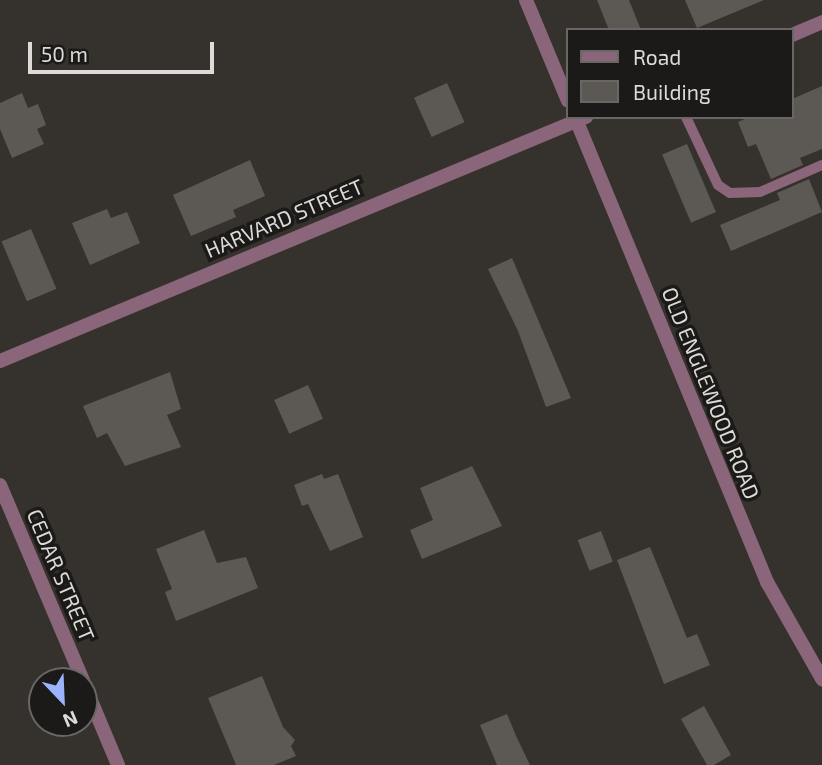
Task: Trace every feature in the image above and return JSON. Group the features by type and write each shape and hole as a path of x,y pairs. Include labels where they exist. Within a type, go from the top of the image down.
{"street":[{"path":"526,0 566,96"},
{"path":"794,33 822,22"},
{"name":"HARVARD STREET","path":"0,361 579,119"},
{"name":"OLD ENGLEWOOD ROAD","path":"579,119 767,582 822,679"},
{"name":"CEDAR STREET","path":"0,485 77,667"},
{"name":"CEDAR STREET","path":"98,718 118,765"}],"lane":[{"path":"688,119 718,185 730,193 760,192 822,165"}],"building":[{"path":"597,0 629,0 640,28 608,28"},
{"path":"685,0 764,0 697,28"},
{"path":"447,83 464,122 432,137 414,98"},
{"path":"822,86 822,149 800,158 803,165 771,179 756,144 748,147 738,122 745,119 794,119 794,98"},
{"path":"22,93 28,108 38,104 46,125 37,129 44,144 12,158 0,129 0,103"},
{"path":"687,144 716,212 691,223 662,155"},
{"path":"250,160 265,196 233,210 236,217 191,236 173,195"},
{"path":"809,179 822,212 731,251 720,225 780,200 777,193"},
{"path":"107,209 111,218 127,212 140,243 90,265 72,223"},
{"path":"31,229 56,289 27,301 2,242"},
{"path":"512,258 571,398 546,407 518,331 488,269"},
{"path":"170,372 181,409 167,415 181,447 125,466 107,433 97,438 83,406"},
{"path":"308,385 323,419 289,434 274,400"},
{"path":"472,466 502,526 422,559 410,530 433,520 420,488"},
{"path":"322,474 324,479 338,474 363,537 330,551 308,504 302,506 294,485"},
{"path":"204,530 217,563 246,557 258,588 176,621 165,592 172,589 156,549"},
{"path":"601,531 613,562 589,571 578,540"},
{"path":"650,547 687,638 697,634 710,665 664,684 617,560"},
{"path":"262,676 283,727 295,740 291,746 296,756 274,765 236,765 208,698"},
{"path":"704,706 731,755 714,765 707,765 681,719"},
{"path":"507,714 530,765 497,765 480,725"}]}
